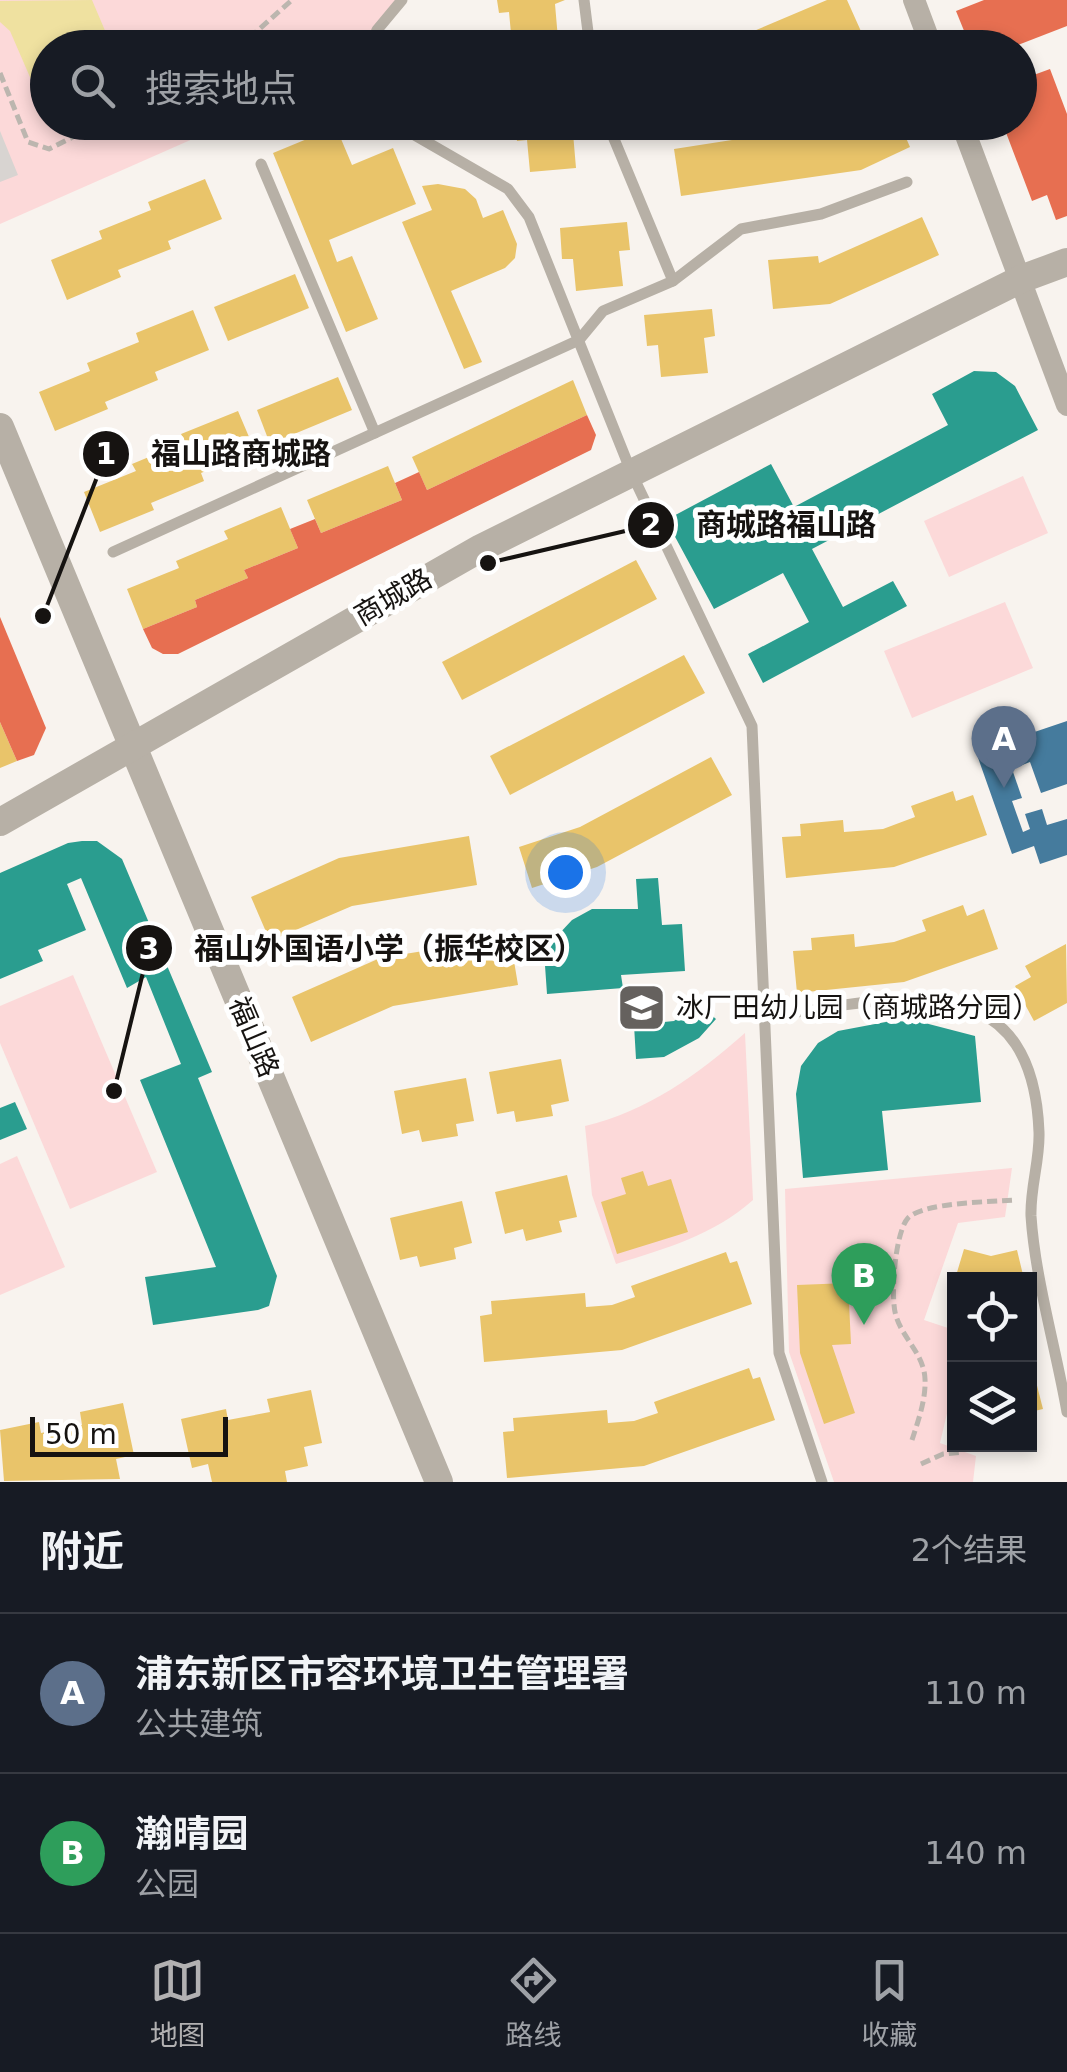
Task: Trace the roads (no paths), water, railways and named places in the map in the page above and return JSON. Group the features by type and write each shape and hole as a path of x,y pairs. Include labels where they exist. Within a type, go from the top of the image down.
{"street":[{"path":"914,0 925,30"},
{"path":"968,140 1067,405"},
{"name":"商城路","path":"0,822 480,548 1021,279 1067,262"},
{"name":"福山路","path":"0,426 439,1482"}],"lane":[{"path":"377,30 402,0"},
{"path":"584,0 588,30"},
{"path":"423,140 508,190 530,217 632,474 752,726 779,1354 822,1482"},
{"path":"614,140 672,281"},
{"path":"262,164 375,433"},
{"path":"113,552 578,340 603,311 672,281 741,229 821,214 907,182"},
{"path":"764,1017 928,997 958,1000 992,1017 1018,1049 1034,1092 1039,1133 1031,1215 1067,1412"}],"place":[{"name":"商城路福山路","path":"488,563"},
{"name":"福山路商城路","path":"43,616"},
{"name":"浦东新区市容环境卫生管理署","path":"1004,788"},
{"name":"冰厂田幼儿园（商城路分园）","path":"641,1007"},
{"name":"福山外国语小学（振华校区）","path":"114,1091"},
{"name":"瀚晴园","path":"864,1325"}]}
